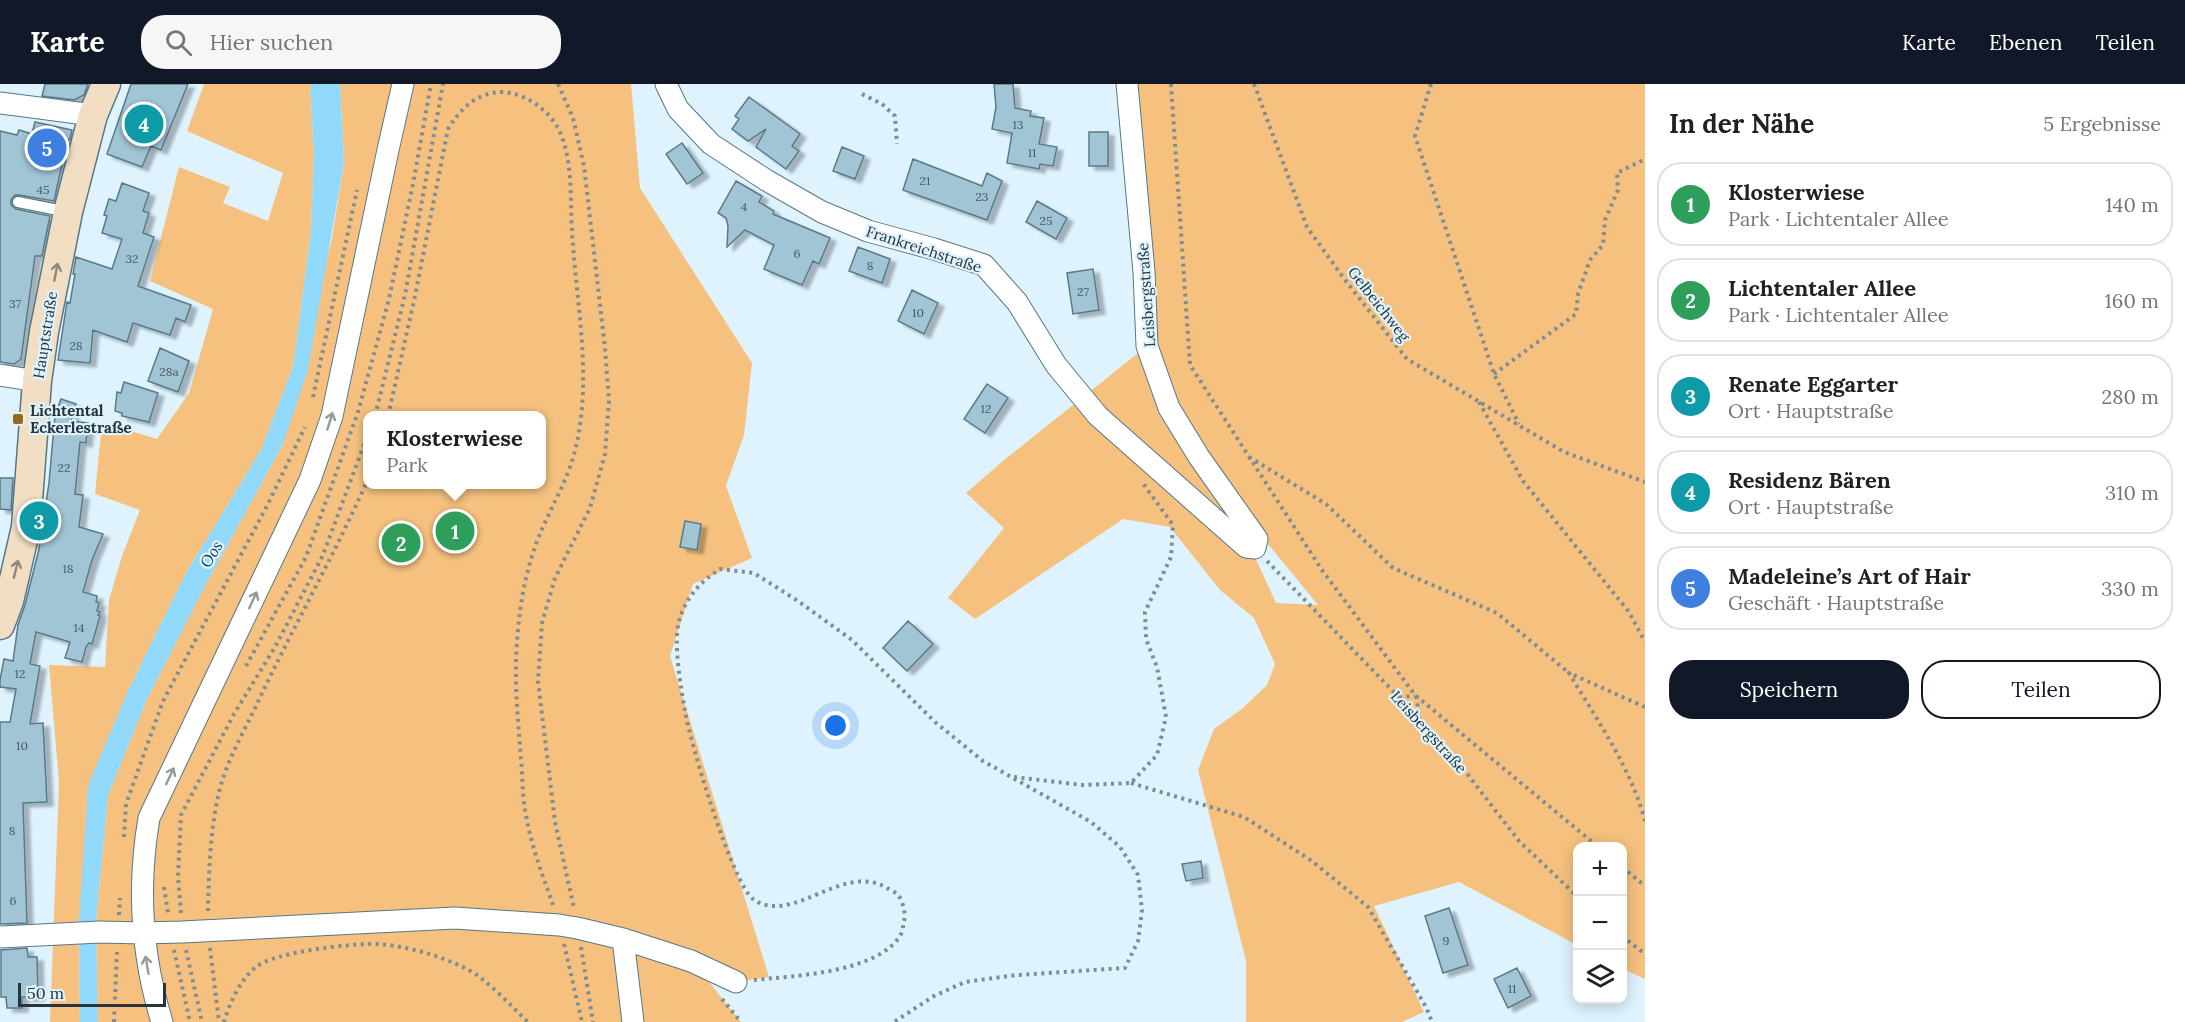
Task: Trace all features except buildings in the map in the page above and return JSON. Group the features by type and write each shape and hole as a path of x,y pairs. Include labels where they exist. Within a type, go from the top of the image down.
{"main road":[{"name":"Hauptstraße","path":"0,625 9,601 27,526 37,381 44,332 68,212 93,115 106,84"}],"street":[{"path":"162,1022 147,964 142,933 142,876 150,818 310,480 332,416 403,84"},
{"name":"Frankreichstraße","path":"666,84 678,109 711,144 812,207 868,231 984,265 1017,302 1056,365 1098,416 1245,548 1256,548"},
{"name":"Leisbergstraße","path":"1127,84 1144,272 1147,346 1169,408 1199,457 1257,539 1256,548"},
{"path":"0,103 93,115"},
{"path":"0,375 37,381"},
{"path":"0,937 109,932 176,932 455,918 568,926 623,939 692,962 736,982"},
{"path":"623,939 633,1022"}],"lane":[{"path":"18,202 68,212"}],"path":[{"path":"376,411 405,295 443,84"},
{"path":"558,84 573,118 584,166 609,401 606,454 590,508 555,578 542,623 538,681 582,1022"},
{"path":"1171,84 1190,365 1322,570 1415,695 1592,842"},
{"name":"Gelbeichweg","path":"1254,84 1307,227 1407,359 1564,452 1645,482"},
{"path":"1431,84 1415,136 1494,374 1520,425"},
{"path":"389,411 414,301 448,129 458,113 471,101 492,92 511,93 532,101 548,114 558,128 567,150 581,321 583,393 575,452 534,551 525,585 517,641 515,684 526,815 539,864 568,926 593,1022"},
{"path":"862,94 882,104 895,116 897,144"},
{"path":"1494,374 1576,314 1578,294 1590,260 1603,245 1605,220 1618,190 1617,173 1645,159"},
{"path":"311,408 350,217 359,184"},
{"path":"1479,402 1523,481 1629,612 1645,642"},
{"path":"124,839 126,804 163,701 267,506 309,419"},
{"path":"190,1022 176,932 181,814 234,714 275,647 323,555 363,447"},
{"path":"1247,455 1326,504 1393,568 1497,613 1569,673 1645,707"},
{"path":"1131,783 1157,755 1166,717 1157,667 1146,639 1145,612 1171,557 1173,525 1143,486 1140,474 1148,461"},
{"path":"219,1022 208,930 213,827 220,787 284,645 345,532 364,489"},
{"path":"736,982 828,973 865,961 883,953 901,934 906,914 898,895 881,884 862,880 824,890 784,906 770,906 752,898 739,877 721,836 685,713 677,646 678,623 690,597 703,581 720,569 754,573 852,640 935,722 982,761 1091,822 1120,847 1138,875 1142,910 1138,941 1125,968 1017,975 966,982 934,996 894,1022"},
{"name":"Leisbergstraße","path":"1276,571 1420,719 1465,771 1519,841 1577,896"},
{"path":"1569,673 1612,745 1639,800 1645,821"},
{"path":"1399,698 1415,695"},
{"path":"1415,695 1420,719"},
{"path":"1011,777 1083,785 1131,783 1244,817 1312,861 1368,907 1426,1007 1432,1022"},
{"path":"1627,870 1645,886"},
{"path":"114,1022 109,932 120,897"},
{"path":"176,932 202,1022"},
{"path":"1627,939 1645,954"},
{"path":"224,1022 228,1007 256,967 279,955 376,944 434,954 468,969 528,1022"}],"shaded area":[{"path":"204,84 310,84 314,154 311,232 293,367 261,450 186,573 128,691 79,921 80,1022 50,1022 59,782 49,665 105,667 109,600 122,556 140,510 95,494 102,422 157,439 189,393 213,309 150,281 179,167 230,187 223,203 268,221 283,173 187,131"},
{"path":"340,84 631,84 640,188 752,363 744,435 726,486 752,558 693,584 670,656 769,977 736,982 693,962 741,1022 98,1022 96,920 108,795 147,699 205,586 283,444 332,238 344,162"},
{"path":"1127,84 1645,84 1645,979 1627,971 1627,842 1573,842 1573,943 1459,882 1374,906 1424,1012 1402,1022 1246,1022 1246,961 1198,770 1214,729 1243,708 1267,685 1275,664 1254,618 1220,590 1170,527 1123,519 975,619 948,598 1004,528 966,493 1147,346","holes":["1236,510 1273,550 1318,605 1276,603"]}],"water":[{"name":"Oos","path":"310,84 340,84 344,162 308,370 283,444 205,586 147,699 108,795 96,920 98,1022 80,1022 79,921 88,785 128,691 186,573 261,450 293,367 311,232 314,154"}],"place":[{"name":"Residenz Bären","path":"144,124"},
{"name":"Madeleine’s Art of Hair","path":"47,148"},
{"name":"Lichtental Eckerlestraße","path":"18,419"},
{"name":"Renate Eggarter","path":"39,521"},
{"name":"Klosterwiese","path":"455,531"},
{"name":"Lichtentaler Allee","path":"401,543"}]}
